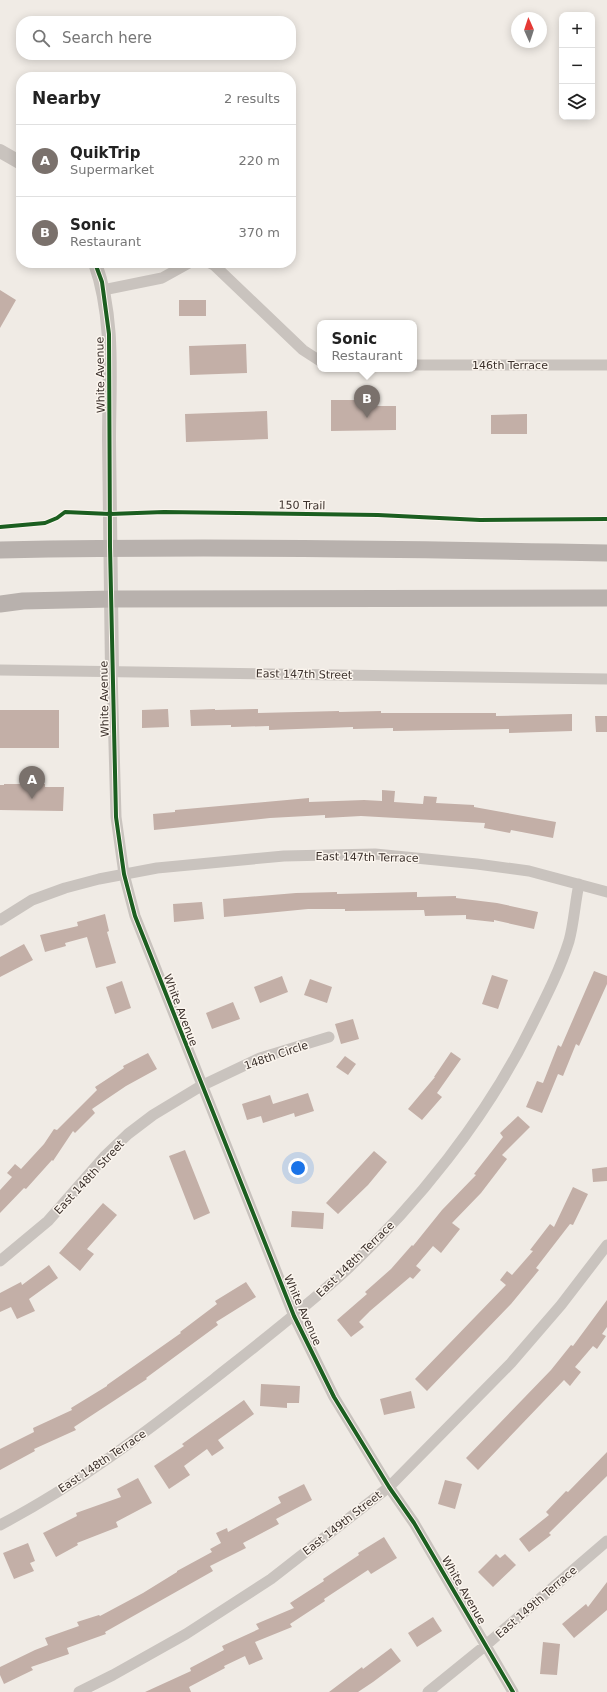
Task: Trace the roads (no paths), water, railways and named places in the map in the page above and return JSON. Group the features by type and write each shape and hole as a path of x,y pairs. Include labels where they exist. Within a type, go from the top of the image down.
{"main road":[{"path":"0,550 110,547 362,548 607,552"},
{"path":"0,604 23,601 111,599 607,598"}],"street":[{"path":"0,151 16,160"},
{"name":"White Avenue","path":"97,268 102,282 109,334 110,547 116,817 124,874 135,916 294,1316 334,1397 389,1487 414,1523 513,1692"},
{"path":"103,290 162,278 182,268"},
{"path":"217,268 303,350 317,359"},
{"name":"146th Terrace","path":"417,365 607,365"},
{"name":"East 147th Street","path":"0,670 607,679"},
{"name":"East 147th Terrace","path":"0,920 32,900 58,890 99,879 157,868 254,858 375,854 423,858 521,870 607,892"},
{"name":"East 148th Terrace","path":"0,1525 76,1480 150,1428 294,1316 343,1272 394,1221 441,1166 487,1103 519,1051 546,997 569,940 579,884"},
{"name":"148th Circle","path":"202,1086 260,1058 329,1037"},
{"name":"East 148th Street","path":"0,1261 48,1221 105,1156 128,1134 153,1115 202,1086"},
{"name":"East 149th Street","path":"79,1692 113,1675 186,1634 271,1579 389,1487 511,1363 562,1304 607,1245"},
{"name":"East 149th Terrace","path":"428,1692 486,1645 607,1541"}],"place":[{"name":"Sonic","path":"367,418"},
{"name":"QuikTrip","path":"32,799"}]}
